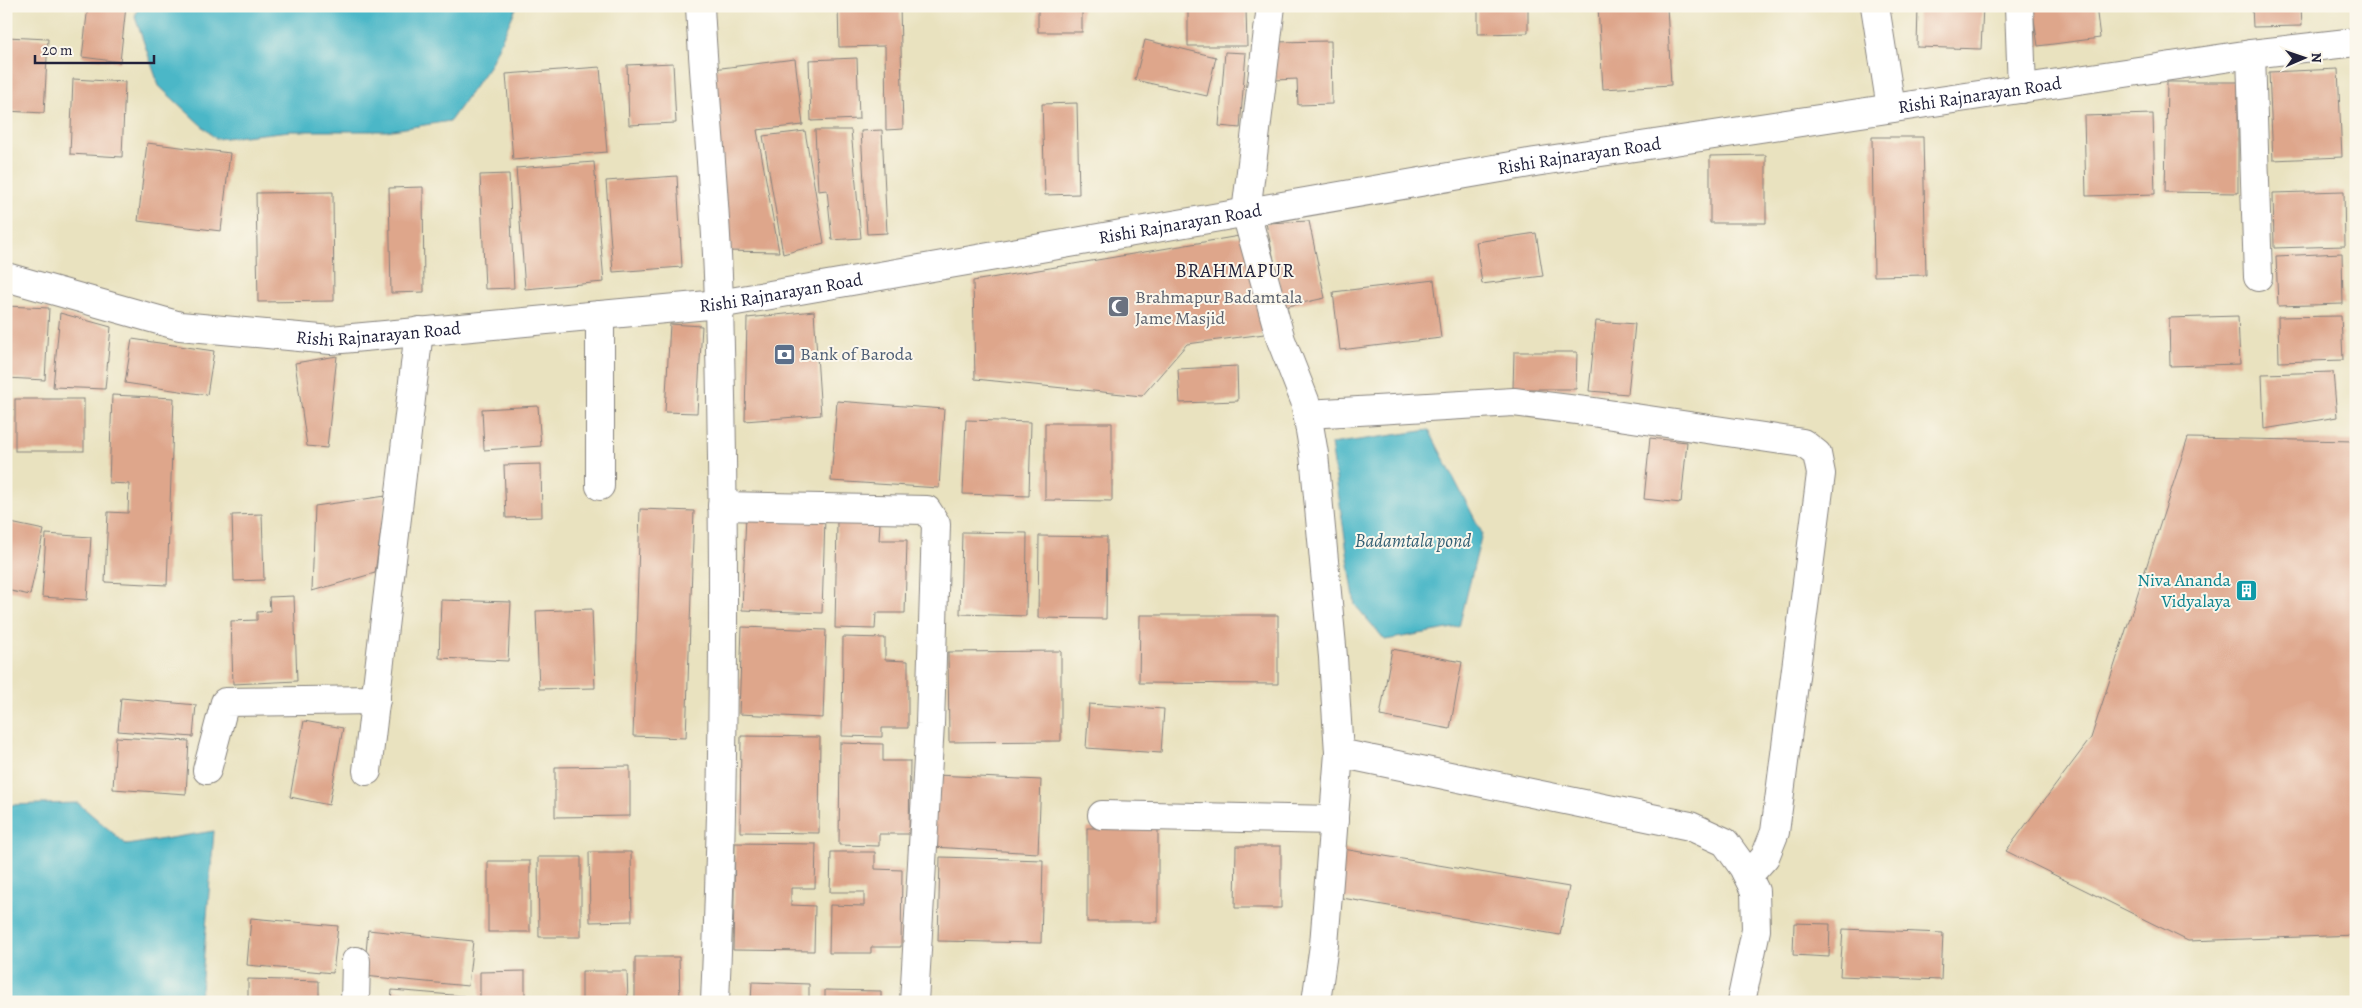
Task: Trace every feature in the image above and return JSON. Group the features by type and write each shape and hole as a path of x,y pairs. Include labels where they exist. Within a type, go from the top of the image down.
{"street":[{"path":"700,6 719,304 724,606 720,888 715,1002"},
{"path":"1271,6 1246,212 1282,340 1305,402 1315,463 1333,657 1339,753 1324,946 1316,1002"},
{"path":"1875,6 1891,108"},
{"path":"2019,6 2022,89"},
{"path":"2356,42 2356,47"},
{"name":"Rishi Rajnarayan Road","path":"6,277 180,326 331,340 719,304 1535,162 2251,54 2356,42"},
{"path":"2251,54 2258,277"},
{"path":"600,315 600,486"},
{"path":"368,771 419,331"},
{"path":"1307,414 1514,402 1803,443 1818,454 1822,474 1775,832 1765,857 1748,876"},
{"path":"722,506 927,510 936,524 930,724 914,1002"},
{"path":"207,770 226,702 376,700"},
{"path":"1339,753 1690,826 1725,842 1748,876 1755,891 1756,930 1741,1002"},
{"path":"1102,815 1334,820"},
{"path":"355,1002 356,961"}],"water":[{"path":"138,6 517,6 490,65 450,121 386,131 290,131 216,139 159,86 135,17"},
{"name":"Badamtala pond","path":"1429,430 1482,533 1459,627 1385,640 1355,605 1331,444"},
{"path":"78,803 127,845 214,831 200,1002 6,1002 6,805"}],"building":[{"path":"88,6 126,6 120,62 82,57"},
{"path":"838,6 900,6 903,129 886,130 885,46 839,47"},
{"path":"1038,6 1082,6 1082,32 1038,32"},
{"path":"1478,6 1528,6 1528,33 1478,34"},
{"path":"1598,6 1667,6 1671,85 1603,89"},
{"path":"1918,6 1983,6 1981,49 1917,47"},
{"path":"2032,6 2096,6 2100,38 2038,46"},
{"path":"2252,6 2301,6 2302,26 2253,27"},
{"path":"1246,9 1247,46 1188,46 1188,10"},
{"path":"6,37 48,39 44,113 6,111"},
{"path":"1145,40 1216,57 1207,96 1135,80"},
{"path":"1331,41 1332,104 1298,105 1297,79 1275,80 1274,42"},
{"path":"1225,52 1246,53 1240,128 1219,126"},
{"path":"857,58 859,119 811,121 809,60"},
{"path":"795,59 803,125 757,130 779,252 726,251 705,70"},
{"path":"673,63 676,123 629,125 627,65"},
{"path":"600,67 607,152 513,160 506,74"},
{"path":"2338,69 2342,157 2273,160 2269,72"},
{"path":"73,79 125,82 122,157 70,154"},
{"path":"2167,82 2238,82 2238,193 2165,192"},
{"path":"1077,103 1079,194 1045,195 1042,104"},
{"path":"2153,114 2155,194 2086,196 2084,116"},
{"path":"815,130 851,130 861,238 832,240 827,190 818,191"},
{"path":"882,130 887,233 867,234 861,131"},
{"path":"805,131 824,243 783,254 763,136"},
{"path":"1872,137 1923,137 1926,275 1874,276"},
{"path":"147,143 230,153 221,231 138,221"},
{"path":"1766,155 1766,223 1710,223 1710,156"},
{"path":"594,162 604,282 525,289 516,168"},
{"path":"509,174 514,288 485,289 480,175"},
{"path":"677,176 682,267 613,272 606,181"},
{"path":"423,187 424,292 391,293 389,188"},
{"path":"2344,191 2345,246 2274,248 2273,193"},
{"path":"333,192 334,301 258,302 256,193"},
{"path":"1309,221 1325,298 1284,307 1266,223"},
{"path":"1536,233 1543,276 1482,284 1476,242"},
{"name":"Brahmapur Badamtala Jame Masjid","path":"1245,235 1272,333 1187,344 1142,396 975,379 973,281"},
{"path":"2342,253 2343,304 2278,306 2276,256"},
{"path":"1434,280 1441,338 1340,350 1333,292"},
{"path":"6,306 49,308 45,380 6,378"},
{"path":"814,311 821,415 745,421 747,318"},
{"path":"60,313 111,327 105,389 53,387"},
{"path":"2238,316 2240,364 2170,366 2169,318"},
{"path":"2341,316 2343,360 2279,362 2278,317"},
{"path":"1596,321 1635,324 1628,394 1589,391"},
{"path":"670,324 702,326 697,413 665,412"},
{"path":"132,339 214,351 207,395 125,383"},
{"path":"1514,352 1577,352 1576,389 1513,389"},
{"path":"337,356 327,448 307,446 295,363"},
{"path":"1237,366 1238,401 1180,403 1178,369"},
{"path":"2333,372 2337,417 2264,429 2262,374"},
{"path":"112,395 174,398 167,585 105,582 108,512 128,513 129,484 109,483"},
{"path":"15,399 84,399 84,451 15,451"},
{"path":"837,401 944,409 939,488 831,481"},
{"path":"538,406 541,446 484,450 482,409"},
{"path":"966,420 1031,422 1029,496 963,494"},
{"path":"1045,423 1112,423 1112,501 1045,500"},
{"path":"1650,438 1687,442 1681,503 1644,499"},
{"name":"Niva Ananda Vidyalaya","path":"2188,438 2356,441 2356,935 2188,941 2006,851 2091,738"},
{"path":"541,464 542,517 506,518 504,465"},
{"path":"386,496 375,573 312,591 315,506"},
{"path":"640,509 694,511 686,738 633,736"},
{"path":"262,514 264,580 234,581 232,515"},
{"path":"746,515 825,518 822,613 742,610"},
{"path":"6,522 44,530 30,595 6,590"},
{"path":"837,522 880,523 879,540 907,540 905,613 876,613 875,629 835,628"},
{"path":"962,532 1027,533 1026,616 960,614"},
{"path":"46,534 91,537 87,600 42,597"},
{"path":"1039,536 1107,537 1106,619 1038,618"},
{"path":"294,596 297,681 233,684 231,621 257,620 257,612 270,611 269,597"},
{"path":"441,600 511,602 508,661 439,658"},
{"path":"592,609 595,688 539,689 536,611"},
{"path":"1140,615 1278,615 1278,684 1139,683"},
{"path":"742,627 826,630 823,718 739,714"},
{"path":"843,637 885,638 885,660 908,661 908,728 882,728 882,737 842,736"},
{"path":"1392,649 1462,662 1450,729 1380,716"},
{"path":"1061,651 1061,741 949,742 948,652"},
{"path":"121,698 196,705 193,737 118,731"},
{"path":"1089,704 1164,709 1161,753 1086,748"},
{"path":"304,721 343,728 329,805 290,797"},
{"path":"741,736 820,737 819,833 740,832"},
{"path":"116,737 189,741 186,794 113,789"},
{"path":"840,743 883,744 883,761 910,761 909,834 879,834 879,846 839,845"},
{"path":"630,766 630,816 555,817 555,767"},
{"path":"936,775 1041,780 1038,853 932,847"},
{"path":"1087,828 1158,828 1158,922 1087,922"},
{"path":"735,843 816,844 815,888 791,888 791,905 815,906 814,951 733,950"},
{"path":"1236,846 1281,846 1281,908 1235,908"},
{"path":"1343,849 1569,887 1560,935 1336,897"},
{"path":"589,852 631,852 632,921 590,922"},
{"path":"831,852 875,852 875,869 902,870 901,947 871,947 871,953 829,953 830,905 864,906 864,892 830,892"},
{"path":"538,857 581,857 581,937 539,937"},
{"path":"940,857 1043,860 1041,943 938,941"},
{"path":"488,861 530,861 530,932 488,932"},
{"path":"251,918 338,926 333,973 247,965"},
{"path":"1794,923 1830,924 1829,957 1793,955"},
{"path":"1843,929 1943,933 1941,980 1840,976"},
{"path":"368,930 473,941 468,986 364,976"},
{"path":"635,957 679,957 680,1002 635,1002"},
{"path":"525,971 525,1002 480,1002 480,972"},
{"path":"582,971 627,971 628,1002 582,1002"},
{"path":"248,979 319,981 319,1002 248,1002"},
{"path":"752,982 809,984 809,1002 751,1002"},
{"path":"392,990 464,996 463,1002 391,1002"},
{"path":"825,990 881,991 881,1002 825,1002"}],"place":[{"name":"Brahmapur Badamtala Jame Masjid","path":"1119,307"},
{"name":"Bank of Baroda","path":"784,354"},
{"name":"Niva Ananda Vidyalaya","path":"2247,590"}],"district":[{"name":"BRAHMAPUR","path":"1235,270"}]}
